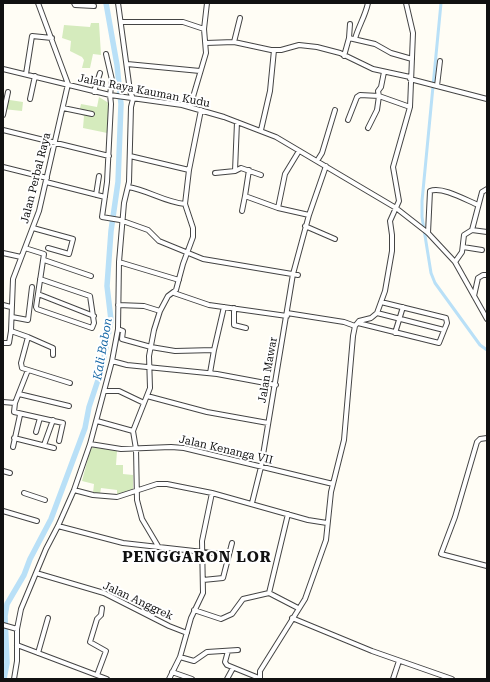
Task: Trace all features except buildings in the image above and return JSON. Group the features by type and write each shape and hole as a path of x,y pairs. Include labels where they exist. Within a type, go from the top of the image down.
{"street":[{"path":"38,3 68,84"},
{"path":"74,3 94,6"},
{"path":"14,679 17,661 15,628 36,573 74,490 90,444 112,361 118,329 121,220 128,187 132,99 118,3"},
{"path":"190,107 206,53 204,29 207,3"},
{"path":"355,39 357,32 365,18 368,3"},
{"path":"228,651 225,662 233,668 260,678 260,671 304,599 327,537 327,523 333,484 343,446 352,338 357,325 371,318 377,313 385,291 392,250 390,221 399,199 393,167 410,107 412,33 406,3"},
{"path":"234,42 240,18"},
{"path":"121,22 183,22 204,29"},
{"path":"344,56 349,38 350,24"},
{"path":"26,74 32,36 52,38"},
{"path":"349,38 376,44 388,52 412,59"},
{"path":"206,43 234,42 274,50 281,50 293,45 303,45 330,50 373,69 487,99"},
{"path":"261,130 270,91 274,50"},
{"path":"106,54 112,80 110,95 109,156 102,217 121,220 148,230 159,241 205,259 296,274"},
{"path":"434,86 440,61"},
{"path":"127,64 200,71"},
{"name":"Jalan Raya Kauman Kudu","path":"3,69 68,84 94,92 132,99 166,102 190,107 261,130 326,166 396,208 428,233"},
{"path":"368,128 377,110 379,96 378,91 381,87 384,72"},
{"path":"94,92 100,73"},
{"path":"30,99 35,76"},
{"name":"Jalan Perbal Raya","path":"5,344 9,342 11,331 13,279 40,211 68,84"},
{"path":"3,115 8,92"},
{"path":"348,120 357,97 362,95 379,96 410,107"},
{"path":"63,108 92,114"},
{"path":"158,546 142,519 135,490 136,449 133,431 150,388 149,367 151,347 160,311 168,296 176,290 194,234 185,204 189,170 201,110"},
{"path":"317,161 324,147 334,110"},
{"path":"234,171 237,122"},
{"path":"3,130 109,156"},
{"path":"278,208 285,174 299,151"},
{"path":"130,156 189,170"},
{"name":"Jalan Mawar","path":"252,503 261,467 287,314 305,226 326,166"},
{"path":"3,167 105,197"},
{"path":"215,173 234,171 238,168 249,170 261,175"},
{"path":"242,211 246,196 249,170"},
{"path":"96,195 100,176"},
{"path":"128,187 145,191 162,199 185,204"},
{"path":"472,230 483,190 487,189"},
{"path":"478,205 455,194 436,190 430,192 428,233 455,262 474,296 485,311 487,319"},
{"path":"246,196 278,208 309,215"},
{"path":"305,226 334,239"},
{"path":"33,228 73,239 69,254 48,248"},
{"path":"455,262 463,247 464,235 466,232 472,230 487,232"},
{"path":"463,247 482,250"},
{"path":"25,248 43,253 44,260 40,278 36,307 38,310 90,329 94,326 94,316 90,296 40,278"},
{"path":"3,253 22,257"},
{"path":"44,260 91,276"},
{"path":"119,262 179,280"},
{"path":"474,296 478,278 482,275 487,275"},
{"path":"12,317 28,320 32,287"},
{"path":"174,293 209,305 344,322 438,343 447,321 446,318 381,302"},
{"path":"38,294 94,316"},
{"path":"3,305 11,307"},
{"path":"118,305 143,306 160,311"},
{"path":"210,373 224,307"},
{"path":"395,333 402,307"},
{"path":"234,308 234,325 246,328"},
{"path":"377,313 444,330"},
{"path":"118,329 123,331 122,339 151,347 175,350 214,350"},
{"path":"11,331 53,348 53,355"},
{"path":"28,337 21,366 28,370 70,383"},
{"path":"112,361 127,365 210,373 276,385"},
{"path":"28,370 15,403 14,411 20,415 53,420 64,424 59,441"},
{"path":"104,391 115,390 144,403"},
{"path":"19,394 69,406"},
{"path":"147,396 207,412 268,423"},
{"path":"3,402 15,403"},
{"path":"13,446 20,415"},
{"path":"36,432 40,418"},
{"path":"44,445 53,420"},
{"path":"97,421 133,431"},
{"path":"14,438 54,448"},
{"path":"487,438 480,439 477,442 455,517 441,554 487,566"},
{"name":"Jalan Kenanga VII","path":"90,444 115,448 136,449 178,447 333,484"},
{"path":"3,471 10,473"},
{"path":"74,490 106,497 121,496 135,490 161,484 212,493 252,503 308,520 327,523"},
{"path":"24,493 45,500"},
{"path":"169,679 180,657 194,610 203,593 202,538 212,493"},
{"path":"3,512 37,520"},
{"path":"269,593 288,514"},
{"path":"58,526 116,541 221,554"},
{"path":"203,580 224,578 232,543"},
{"name":"Jalan Anggrek","path":"36,573 104,594 187,633"},
{"path":"194,610 221,619 232,614 243,599 269,593 298,608"},
{"path":"97,675 106,651 90,642 97,618 101,615 102,608"},
{"path":"38,653 48,618"},
{"path":"292,618 399,661 452,679"},
{"path":"3,626 15,628"},
{"path":"17,645 107,679"},
{"path":"180,657 194,661 207,652 238,650"},
{"path":"392,679 399,661"},
{"path":"227,679 233,668"},
{"path":"172,672 192,679"}],"green space":[{"path":"91,23 99,23 101,55 93,54 90,68 82,68 84,60 82,57 70,51 71,41 62,38 64,25 90,27"},
{"path":"99,97 112,105 112,134 83,128 84,116 79,113 81,104 97,107"},
{"path":"3,99 23,102 22,111 3,109"},
{"path":"91,447 117,451 116,465 123,465 123,474 133,475 133,489 117,495 117,490 101,488 100,494 93,493 94,484 82,481"}],"waterway":[{"name":"Kali Babon","path":"4,679 7,663 5,616 7,604 24,575 30,559 51,519 85,428 89,407 102,368 111,320 107,286 111,231 118,182 121,104 117,65 106,3"},
{"path":"441,3 422,201 422,217 431,273 435,283 480,345 487,350"}],"district":[{"name":"PENGGARON LOR","path":"197,558"}]}
